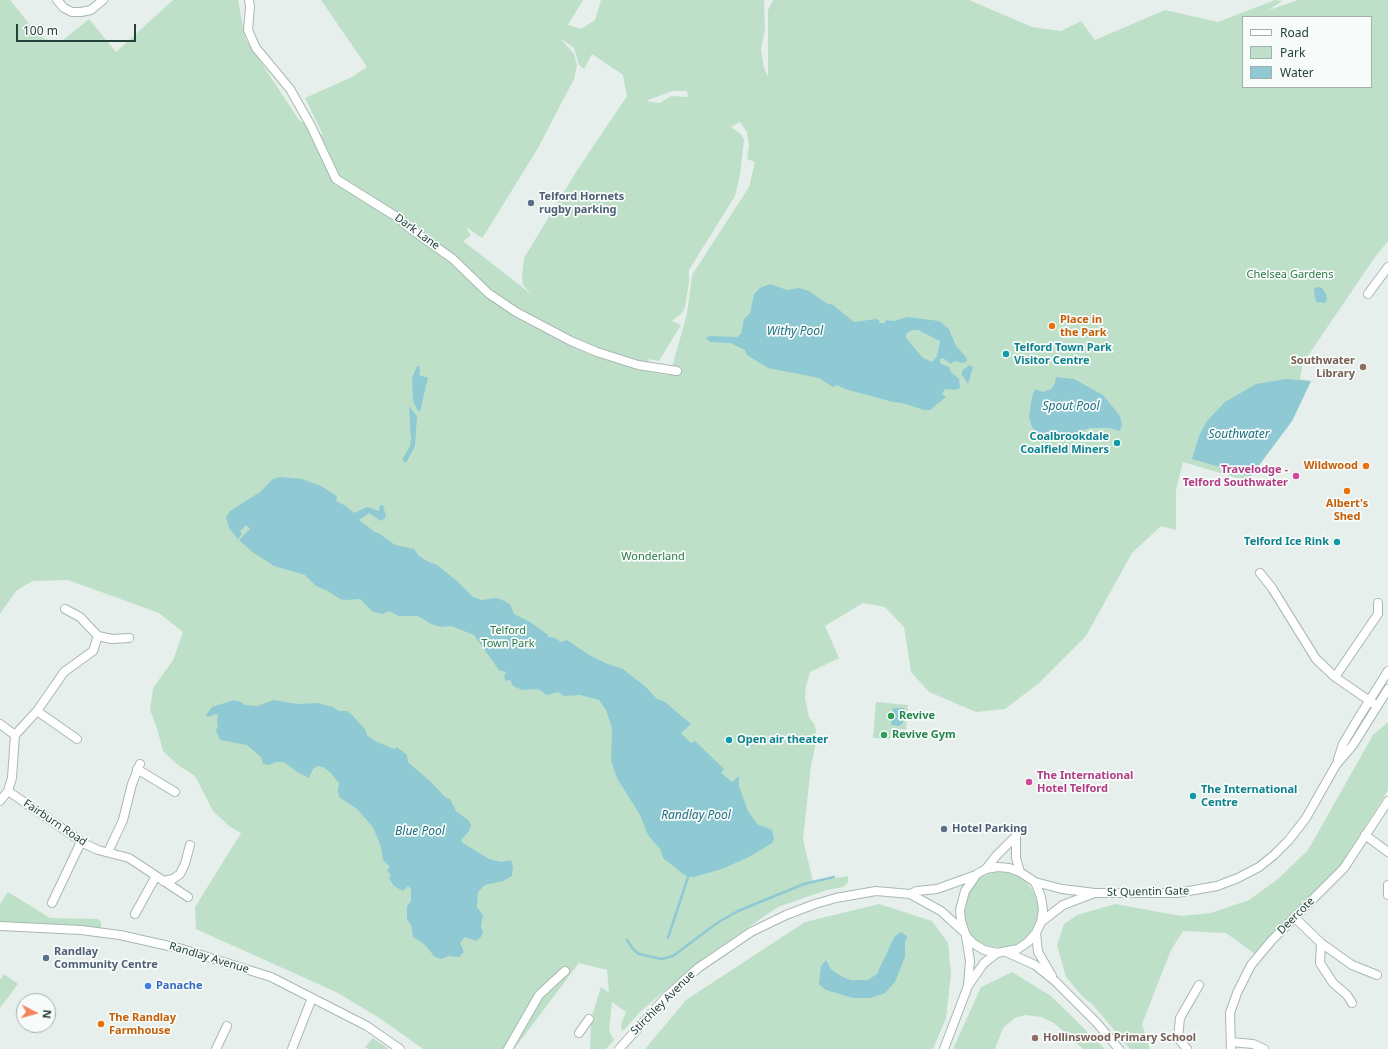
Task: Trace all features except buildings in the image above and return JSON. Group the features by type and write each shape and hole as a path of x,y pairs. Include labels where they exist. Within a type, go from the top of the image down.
{"street":[{"path":"57,0 64,8 81,12 91,10 103,0"},
{"name":"Dark Lane","path":"249,0 250,7 248,30 256,48 290,89 311,126 336,179 400,219 410,229 453,259 488,293 516,312 571,341 597,352 638,364 676,371"},
{"path":"1368,294 1386,272"},
{"path":"1260,573 1272,588 1316,658 1335,677 1377,706"},
{"path":"1335,677 1378,614 1378,603"},
{"path":"65,609 80,617 98,636 129,638"},
{"path":"0,802 8,791 13,772 15,735 37,711 64,672 93,651 98,636"},
{"name":"St Quentin Gate","path":"1336,765 1343,744 1368,700 1388,671"},
{"name":"St Quentin Gate","path":"1095,893 1190,891 1217,886 1238,878 1259,867 1289,840 1306,818 1336,765 1352,745 1388,689"},
{"path":"37,711 77,739"},
{"path":"0,724 15,735"},
{"path":"108,852 123,820 138,767 174,792"},
{"name":"Fairburn Road","path":"8,791 81,842 98,850 129,858 188,897"},
{"name":"Deercote","path":"1264,1049 1253,1044 1231,1045 1230,1013 1237,993 1251,965 1294,917 1344,868 1388,801"},
{"path":"1365,835 1388,852"},
{"path":"986,869 996,856 1016,836 1016,858 1020,872"},
{"path":"52,903 81,842"},
{"path":"135,914 160,878 173,879 180,874 185,864 190,845"},
{"path":"910,894 917,891 938,889 986,869 998,867 1009,868 1020,872 1035,882 1062,889 1095,893"},
{"path":"968,986 970,961 960,915 961,900 965,891 977,874"},
{"path":"910,894 941,911 974,944 984,950 997,953 1018,949 1028,942 1036,933 1041,922 1043,910 1041,897 1035,882"},
{"path":"1388,885 1388,895"},
{"name":"Stirchley Avenue","path":"620,1048 666,997 698,968 729,946 765,925 793,912 836,898 876,891 910,894"},
{"path":"1041,922 1063,905 1095,893"},
{"path":"1294,917 1321,943 1352,965 1377,975"},
{"name":"Randlay Avenue","path":"0,926 81,930 120,935 164,944 271,977 367,1026 400,1049"},
{"path":"1036,933 1038,952 1055,981"},
{"path":"1321,943 1320,963 1333,983 1347,995 1352,1003"},
{"path":"1006,952 1035,965 1055,981 1096,1022 1119,1049"},
{"path":"944,1049 968,986 984,963 997,953"},
{"path":"508,1049 539,995 564,971"},
{"path":"1187,1049 1178,1038 1180,1018 1199,986"},
{"path":"292,1049 312,998"},
{"path":"579,1033 589,1019"},
{"path":"216,1049 227,1026"}],"green space":[{"name":"Telford Town Park","path":"0,0 10,0 39,36 48,40 62,41 89,19 116,52 173,0 238,0 245,38 299,120 323,135 305,98 352,77 367,67 321,0 583,0 568,25 581,29 595,20 601,0 764,0 765,29 761,49 764,68 768,77 768,10 773,0 969,0 1032,27 1061,31 1081,21 1095,40 1165,10 1218,22 1275,0 1282,1 1269,10 1298,0 1388,0 1388,241 1375,257 1303,363 1300,379 1311,381 1292,421 1247,481 1183,462 1176,490 1176,530 1161,526 1132,553 1086,636 1038,684 1005,709 976,712 929,692 911,672 904,627 885,607 863,603 825,626 839,658 810,672 806,686 805,698 809,717 815,725 817,738 811,766 803,839 813,882 848,876 848,882 843,887 827,890 778,907 702,959 641,1011 622,1032 621,1024 626,1012 612,1002 609,1031 614,1040 606,1049 590,1049 591,1019 601,987 609,993 607,970 579,963 514,1049 423,1049 381,1019 338,993 196,929 195,907 241,833 229,826 213,811 195,776 178,765 163,751 157,728 150,710 153,688 173,660 183,632 159,613 68,580 33,581 16,591 0,614","holes":["560,38 574,48 579,65 584,69 592,54 623,75 627,96 576,172 524,258 522,276 523,285 531,294 463,241 471,236 466,227 482,238 485,234 538,148 574,79 577,65 574,54","672,91 687,91 688,97 671,96 660,103 646,101","740,122 747,132 749,146 747,159 755,162 749,187 692,275 687,314 672,367 666,375 653,372 647,368 649,359 659,361 681,325 672,321 682,313 685,307 689,282 689,270 735,196 740,175 744,140 741,134 731,127"]},
{"name":"Revive","path":"876,702 908,705 906,730 892,728 890,739 873,738"},
{"path":"1388,722 1388,790 1340,867 1255,954 1226,933 1183,931 1171,950 1142,1024 1150,1049 1130,1049 1093,1005 1082,996 1066,977 1057,945 1064,924 1077,915 1115,904 1181,916 1211,913 1249,900 1278,879 1308,850 1373,735"},
{"path":"1000,872 1014,875 1027,883 1035,896 1038,910 1035,924 1027,937 1014,945 1000,948 986,945 973,937 965,924 962,910 965,896 973,883 986,875"},
{"path":"8,892 50,918 98,919 101,922 101,930 0,922 0,904"},
{"path":"879,904 932,921 948,943 951,974 946,1018 933,1049 645,1049 686,1000 805,922","holes":["894,937 905,941 905,957 853,998 821,966 826,961 831,969 841,976 851,980 867,980 877,974"]},
{"path":"1012,972 1051,996 1105,1049 1083,1049 1054,1023 1041,1017 1025,1015 1015,1018 1003,1028 995,1049 953,1049 981,987"},
{"path":"4,974 18,984 0,1008 0,980"},
{"path":"373,1038 389,1049 368,1049 365,1047"}],"water":[{"name":"Withy Pool","path":"770,284 787,290 799,288 809,291 826,303 833,305 854,322 876,319 879,320 879,323 885,323 886,320 894,321 907,317 939,321 949,329 956,346 966,357 967,361 963,363 955,361 951,364 943,358 939,360 941,364 949,367 951,372 959,379 960,388 955,390 945,389 942,394 946,397 930,410 924,410 845,389 837,385 833,387 819,378 768,368 747,355 745,350 730,343 710,342 706,338 710,336 737,337 741,334 744,319 750,313 754,294 760,288","holes":["912,330 918,330 940,341 937,356 932,362 922,357 906,338 906,334"]},
{"path":"1314,288 1322,288 1326,294 1327,300 1325,303 1317,302 1315,298"},
{"path":"969,365 973,367 968,384 962,375 962,371"},
{"path":"417,366 419,366 420,370 419,375 428,378 420,411 418,411 413,401 412,378"},
{"name":"Spout Pool","path":"1056,377 1074,379 1103,395 1120,416 1122,425 1120,431 1109,428 1091,428 1056,438 1038,434 1032,427 1029,417 1032,397 1035,389 1043,392 1051,389 1055,383"},
{"name":"Southwater","path":"1286,379 1311,381 1292,421 1251,476 1192,459 1199,436 1207,421 1225,402 1256,384"},
{"path":"409,406 417,416 415,446 406,463 402,460 410,446 411,439"},
{"name":"Randlay Pool","path":"281,477 302,479 321,486 337,497 336,501 346,506 354,513 367,507 379,511 380,505 383,505 386,517 381,521 369,513 359,520 395,545 414,549 418,555 437,565 457,581 473,597 482,600 495,598 500,599 510,604 514,614 530,622 548,635 548,637 555,638 561,642 567,640 589,655 605,663 623,669 647,688 657,699 665,702 691,724 681,733 691,743 695,741 724,769 721,773 732,782 739,776 739,786 748,811 757,824 772,830 774,838 772,843 749,857 722,869 694,877 688,877 682,873 663,858 660,849 648,835 640,815 617,778 611,760 612,728 606,710 599,700 580,695 564,696 558,692 547,695 538,689 522,690 513,686 510,680 506,681 504,677 506,672 499,670 474,635 451,626 441,627 431,624 418,616 399,616 389,611 383,614 373,612 360,599 340,599 328,591 316,586 305,575 274,566 251,551 239,540 250,529 246,525 240,531 242,534 238,539 229,528 226,517 230,511 260,492 273,479"},
{"name":"Blue Pool","path":"234,700 245,705 258,706 273,700 297,704 317,703 333,707 339,711 347,711 365,729 367,735 375,741 394,749 397,747 407,755 408,762 432,783 445,797 450,799 456,811 468,820 471,825 469,831 461,840 463,843 489,859 501,862 511,860 513,867 512,876 503,881 485,885 478,892 477,907 483,915 481,926 483,932 481,937 476,941 465,937 460,943 464,952 459,957 448,956 441,959 435,957 424,944 413,937 411,925 407,920 407,906 411,901 411,889 408,886 403,891 394,886 389,878 391,876 387,870 390,867 383,860 381,847 373,827 357,809 339,797 339,783 330,772 323,767 317,766 313,769 309,778 297,772 284,762 276,762 269,765 263,764 261,757 247,745 220,740 216,730 218,726 218,715 216,714 207,717 206,715 212,707"},
{"path":"893,708 904,708 903,723 899,726 891,725"},
{"path":"901,932 908,937 905,941 905,957 895,982 885,993 871,998 853,998 826,990 819,984 821,966 826,960 831,969 841,976 851,980 867,980 877,974 894,937"}],"waterway":[{"path":"668,938 688,877"},
{"path":"627,940 633,949 639,954 662,959 673,956 717,923 738,911 804,884 834,877"}],"place":[{"name":"Telford Hornets rugby parking","path":"531,203"},
{"name":"Place in the Park","path":"1052,326"},
{"name":"Telford Town Park Visitor Centre","path":"1006,354"},
{"name":"Southwater Library","path":"1363,367"},
{"name":"Coalbrookdale Coalfield Miners","path":"1117,443"},
{"name":"Wildwood","path":"1366,466"},
{"name":"Travelodge - Telford Southwater","path":"1296,476"},
{"name":"Albert's Shed","path":"1347,491"},
{"name":"Telford Ice Rink","path":"1337,542"},
{"name":"Revive","path":"891,716"},
{"name":"Revive Gym","path":"884,735"},
{"name":"Open air theater","path":"729,740"},
{"name":"The International Hotel Telford","path":"1029,782"},
{"name":"The International Centre","path":"1193,796"},
{"name":"Hotel Parking","path":"944,829"},
{"name":"Randlay Community Centre","path":"46,958"},
{"name":"Panache","path":"148,986"},
{"name":"The Randlay Farmhouse","path":"101,1024"},
{"name":"Hollinswood Primary School","path":"1035,1038"}],"park label":[{"name":"Chelsea Gardens","path":"1290,275"},
{"name":"Wonderland","path":"653,557"}]}
